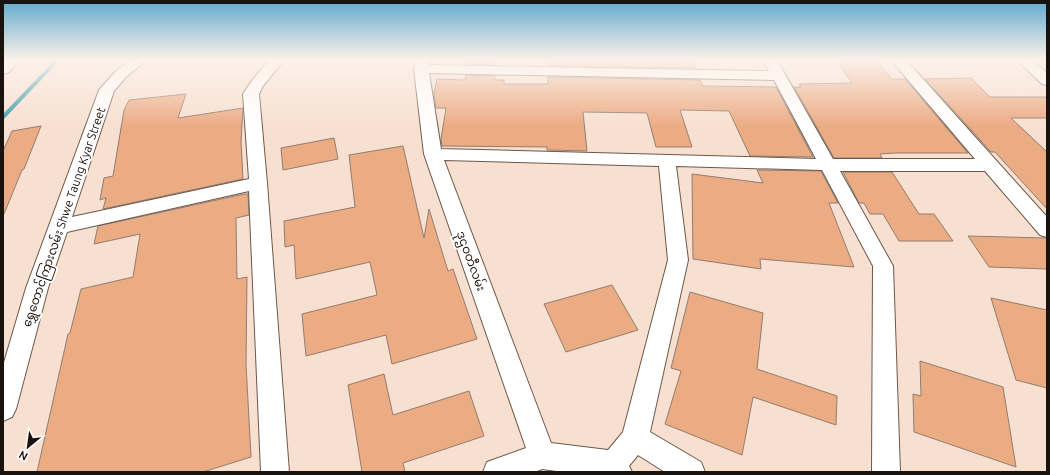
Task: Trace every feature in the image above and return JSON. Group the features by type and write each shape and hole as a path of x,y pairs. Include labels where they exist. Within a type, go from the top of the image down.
{"street":[{"name":"ရွှေတောင်ကြားလမ်း Shwe Taung Kyar Street","path":"3,409 37,288 107,90 114,82"},
{"path":"258,82 251,94 258,183 275,472"},
{"name":"ဒုဌဝတီလမ်း","path":"424,82 433,154 542,456"},
{"path":"782,82 829,165 883,266 886,472"},
{"path":"917,82 1047,230"},
{"path":"433,154 667,162 829,165 990,165"},
{"path":"497,472 542,456 616,468 635,438 678,260 667,162"},
{"path":"58,227 258,183"},
{"path":"635,438 691,472"}],"building":[{"path":"436,82 548,84 548,82 701,82 703,86 776,87 813,157 750,156 729,111 680,110 692,147 656,147 647,113 583,112 587,151 547,150 547,147 442,146 441,139 446,108 436,108 434,93"},
{"path":"908,82 968,153 895,153 880,154 882,158 834,158 794,87 801,87 799,84"},
{"path":"928,82 975,82 990,97 1047,97 1047,118 1011,118 1047,152 1047,209 995,152 991,152"},
{"path":"186,94 178,118 243,108 241,141 243,179 103,209 106,198 100,200 104,178 113,176 124,110 129,100"},
{"path":"41,126 24,169 22,170 3,214 3,151 12,131"},
{"path":"334,138 338,159 283,170 281,148"},
{"path":"403,146 424,238 429,209 448,271 453,269 477,339 392,364 386,335 306,356 302,314 377,295 370,262 296,279 294,245 285,247 284,221 355,207 349,155"},
{"path":"757,170 821,171 838,203 829,203 854,267 760,259 761,269 693,259 692,174 763,183"},
{"path":"843,172 892,172 919,214 934,214 953,241 899,241 883,214 870,214 864,203 859,203"},
{"path":"248,194 249,215 236,218 237,279 247,277 246,364 251,457 203,472 37,472 68,334 70,333 81,289 133,277 140,234 94,244 98,226"},
{"path":"968,236 1047,238 1047,269 989,267"},
{"path":"612,285 638,330 566,352 544,304"},
{"path":"690,292 763,313 757,369 837,396 836,425 753,397 742,455 665,424 681,371 671,368"},
{"path":"991,298 1047,310 1047,388 1016,380"},
{"path":"920,361 1003,387 1016,467 914,432 913,394 921,396"},
{"path":"384,374 393,415 469,391 484,436 403,463 405,472 362,472 348,385"}],"waterway":[{"path":"3,117 37,82"}]}
